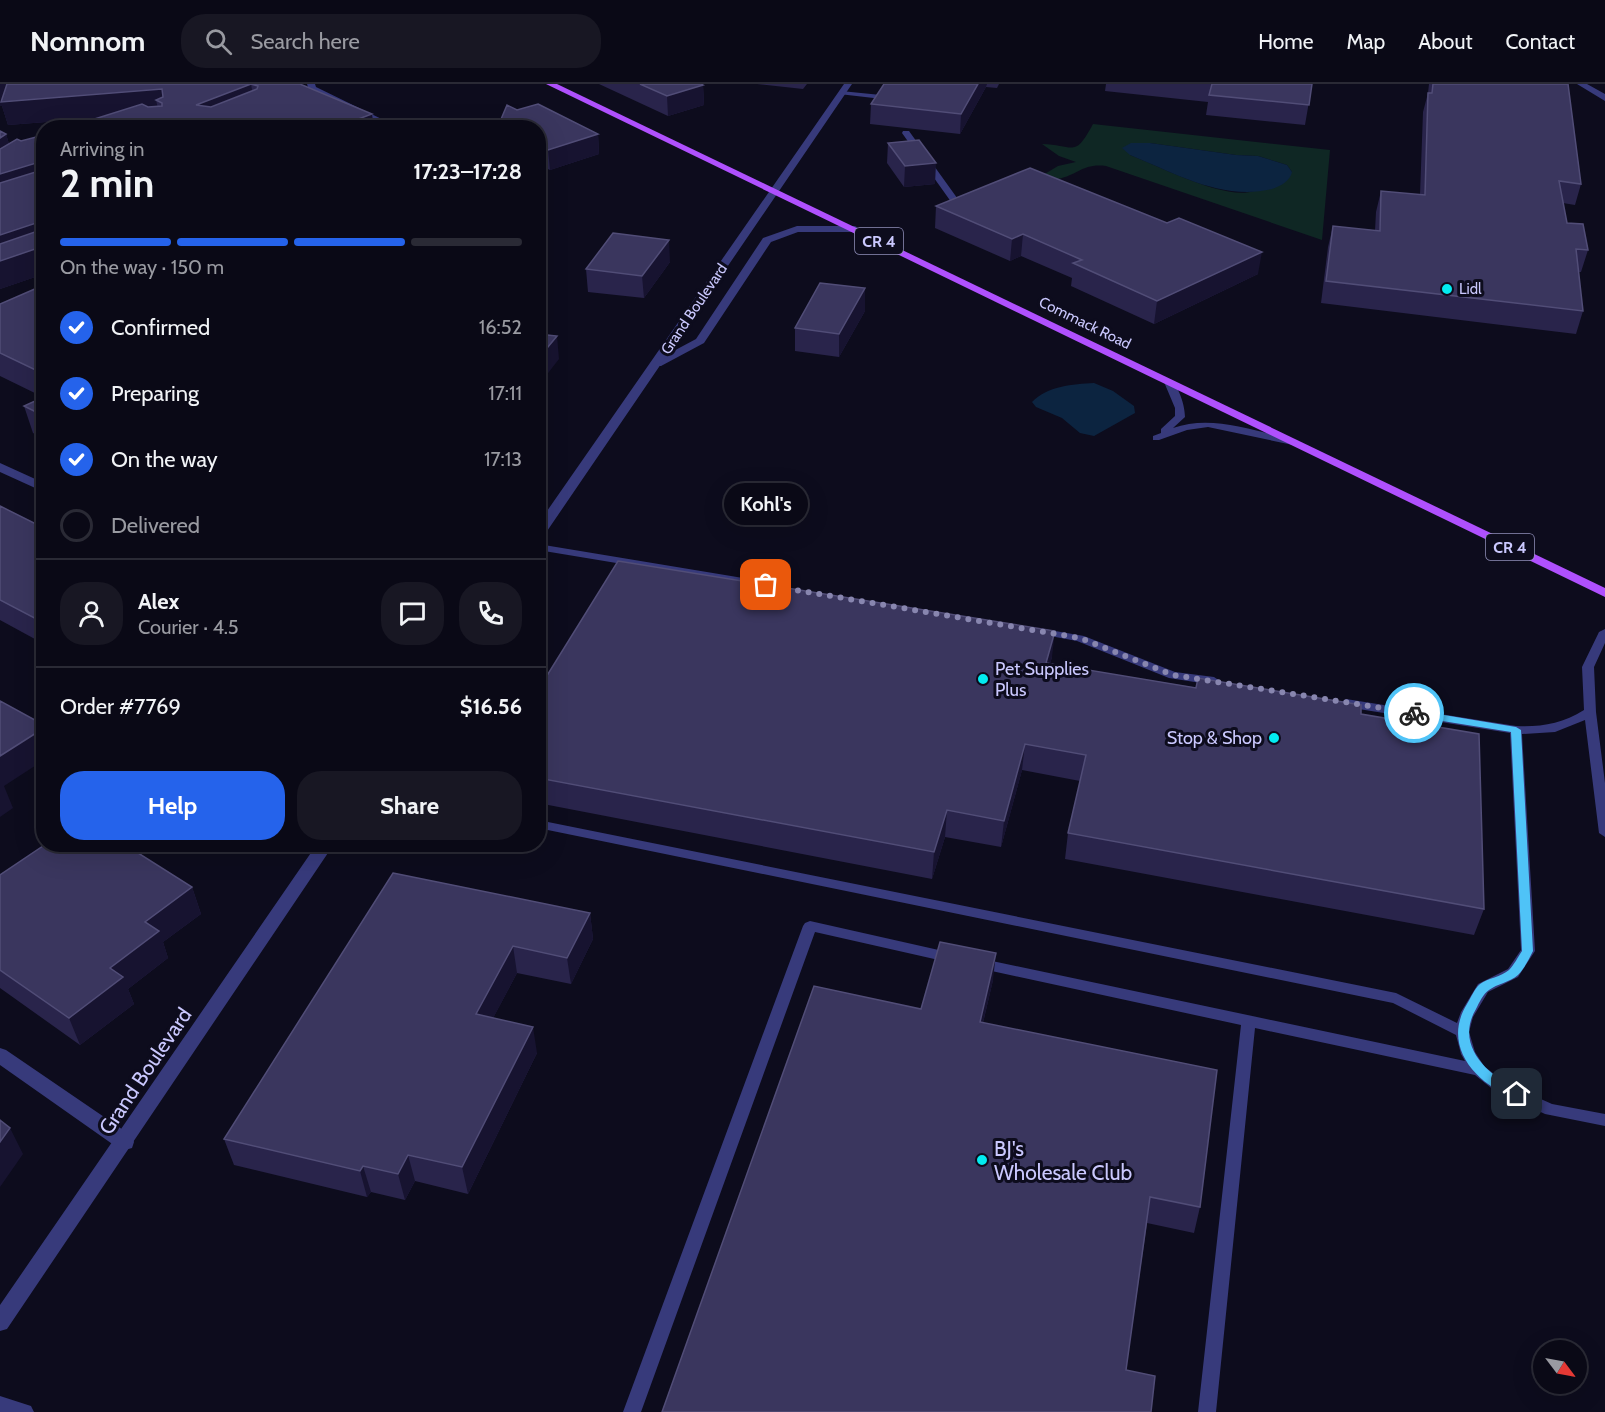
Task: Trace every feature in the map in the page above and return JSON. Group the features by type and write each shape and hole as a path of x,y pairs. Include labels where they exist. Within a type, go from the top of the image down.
{"main road":[{"name":"Commack Road","path":"550,84 855,229 1605,593"}],"street":[{"path":"311,84 312,88 379,120"},
{"name":"Grand Boulevard","path":"546,523 848,84"},
{"path":"1581,84 1605,98"},
{"path":"657,364 700,341 767,240 797,229 855,229"},
{"path":"0,467 36,484"},
{"name":"Grand Boulevard","path":"0,1322 125,1142 321,852"},
{"path":"0,1055 125,1142"}],"lane":[{"path":"841,93 895,98"},
{"path":"906,133 962,211"},
{"path":"1169,382 1180,408 1180,417 1156,438 1185,426 1208,424 1293,442"},
{"path":"546,549 617,565 756,583"},
{"path":"1029,629 1080,638 1173,675 1223,683"},
{"path":"1605,632 1588,667 1590,712 1605,833"},
{"path":"1337,701 1516,730 1557,729 1576,722 1590,712"},
{"path":"1516,730 1528,951 1513,973 1483,988 1466,1016 1462,1032 1468,1054 1479,1070 1500,1087 1550,1110 1605,1120"},
{"path":"546,826 1396,998 1462,1032"},
{"path":"632,1412 810,926 1248,1023 1479,1070"},
{"path":"1207,1412 1248,1023"},
{"path":"0,1404 25,1412"}],"green space":[{"path":"1093,124 1330,150 1322,240 1106,166 1092,166 1058,179 1038,178 1058,166 1076,162 1059,156 1042,144 1073,148 1087,135","holes":["1150,143 1258,156 1287,165 1292,172 1259,189 1242,193 1192,181 1130,155"]}],"water":[{"path":"1131,143 1150,143 1258,156 1287,165 1292,172 1285,183 1272,189 1253,192 1217,188 1181,177 1130,155 1122,148"},
{"path":"1094,383 1113,391 1134,406 1135,413 1094,436 1080,433 1062,418 1036,407 1032,402 1053,389"}],"building":[{"path":"7,84 251,84 300,84 372,114 356,120 91,120 142,104 148,107 162,106 162,103 156,100 163,97 162,89 1,102","holes":["251,84 258,86 257,89 211,107 196,105"]},
{"path":"640,84 701,84 703,85 667,96"},
{"path":"884,84 978,84 961,114 871,104"},
{"path":"1212,84 1312,84 1309,105 1209,95"},
{"path":"1433,84 1568,84 1581,184 1559,181 1567,223 1583,224 1588,250 1576,249 1583,311 1326,281 1333,226 1380,231 1381,191 1425,195 1428,93 1432,93"},
{"path":"538,104 598,134 548,150 546,149 546,120 501,120 507,105 517,110"},
{"path":"36,137 36,163 0,174 0,149 17,139 21,141"},
{"path":"919,140 936,163 905,166 888,143"},
{"path":"1030,168 1167,223 1179,218 1262,252 1157,301 1073,263 1082,260 1023,234 1012,239 936,206"},
{"path":"36,172 36,223 0,235 0,183"},
{"path":"36,232 36,249 0,261 0,244"},
{"path":"613,233 669,240 642,276 586,269"},
{"path":"820,283 865,288 839,334 795,328"},
{"path":"36,288 36,370 0,353 0,304"},
{"path":"546,335 557,336 546,349"},
{"path":"36,401 36,412 24,406"},
{"path":"0,506 36,524 36,619 0,600"},
{"path":"618,561 1055,631 1046,663 1196,688 1198,678 1361,705 1361,714 1479,734 1484,909 1068,833 1086,755 1025,744 1004,821 947,810 934,852 546,779 546,677"},
{"path":"0,701 36,721 36,733 0,756"},
{"path":"36,851 137,852 192,887 145,922 159,931 110,968 123,977 69,1018 0,970 0,875"},
{"path":"393,873 590,913 567,958 513,946 476,1014 533,1027 462,1167 408,1155 398,1174 363,1166 360,1171 224,1139"},
{"name":"BJ's Wholesale Club","path":"940,942 996,953 980,1022 1217,1070 1200,1207 1150,1197 1126,1370 1155,1376 1151,1412 662,1412 814,986 921,1009"},
{"path":"0,1120 10,1128 0,1142"}],"way so far":[{"path":"766,585 1080,638 1173,675 1414,713"}],"place":[{"name":"Lidl","path":"1447,289"},
{"name":"Kohl's","path":"766,585"},
{"name":"Pet Supplies Plus","path":"983,679"},
{"name":"Stop & Shop","path":"1274,738"},
{"name":"BJ's Wholesale Club","path":"982,1160"}],"route":[{"path":"1414,713 1516,730 1528,951 1513,973 1483,988 1466,1016 1462,1032 1468,1054 1479,1070 1500,1087 1517,1094"}]}
